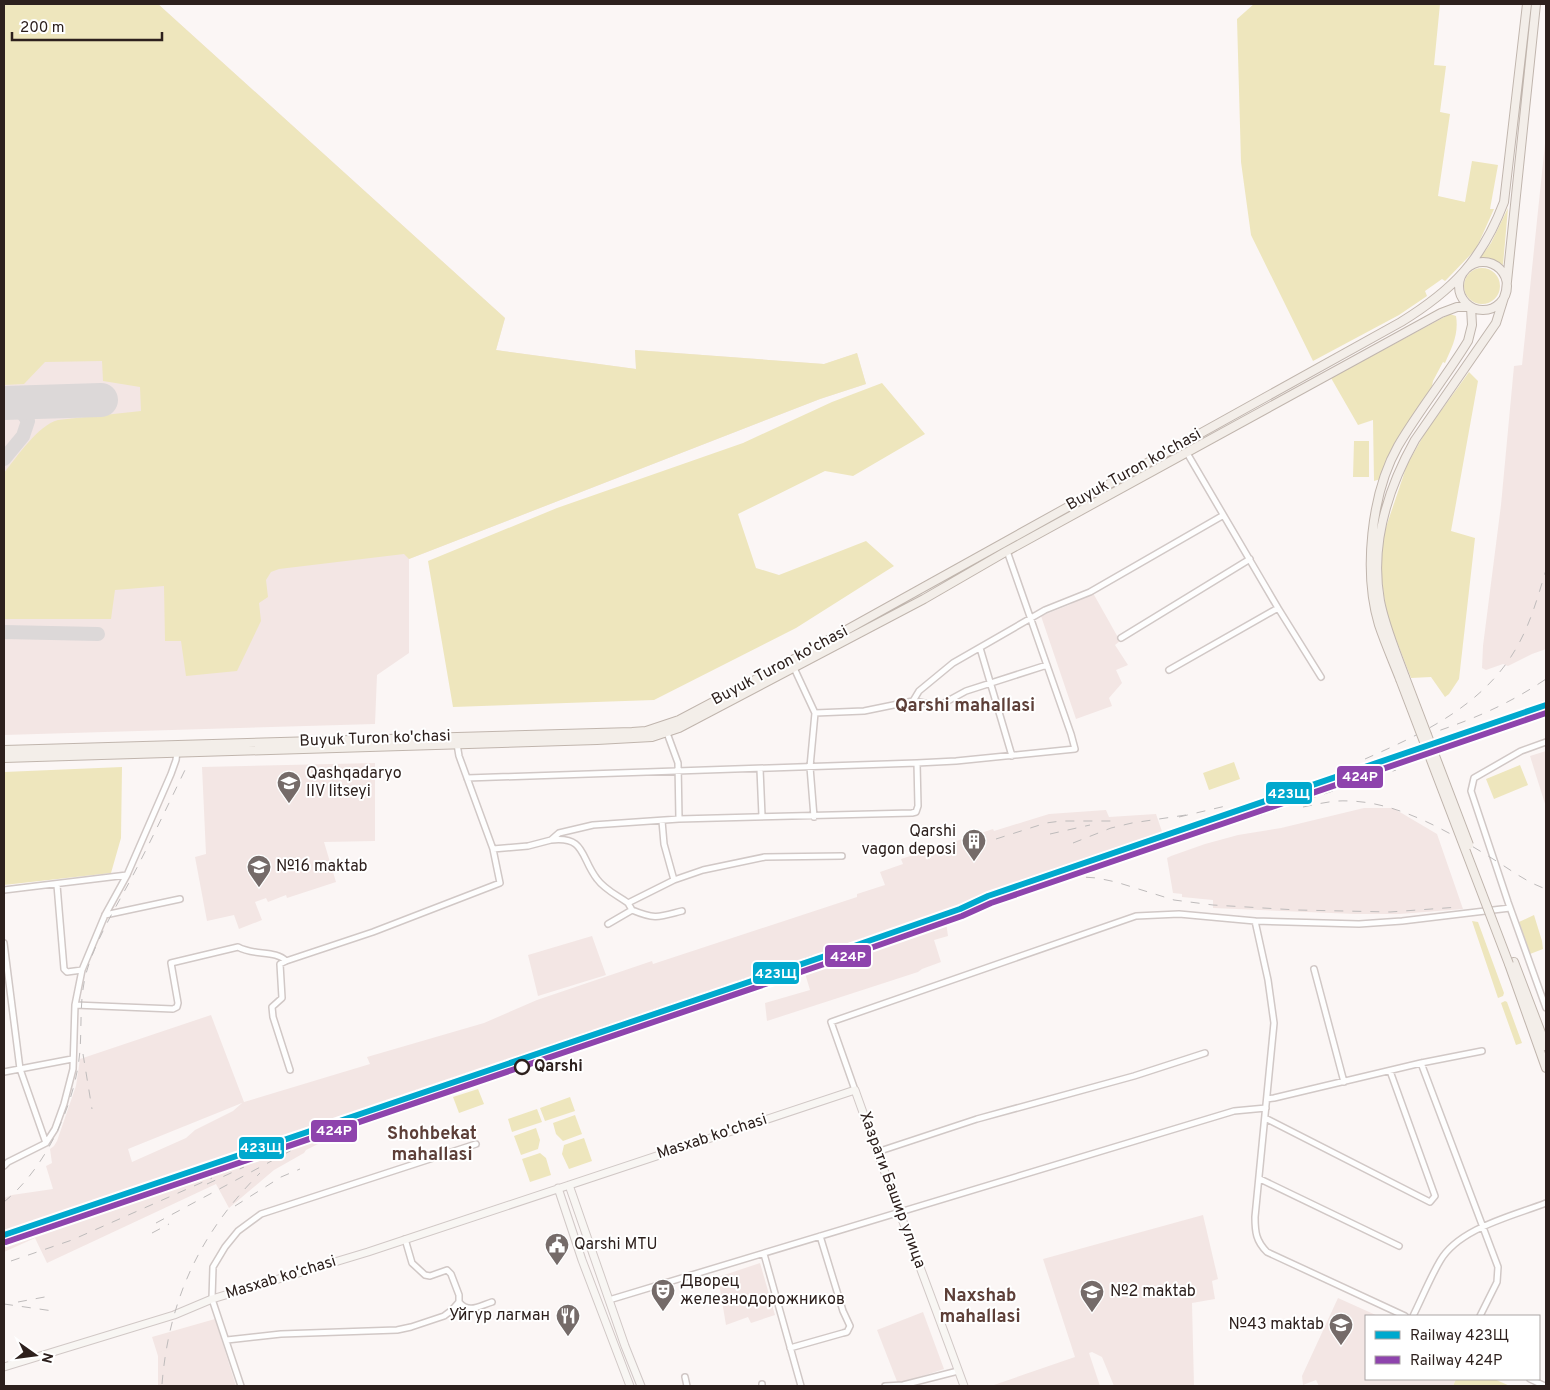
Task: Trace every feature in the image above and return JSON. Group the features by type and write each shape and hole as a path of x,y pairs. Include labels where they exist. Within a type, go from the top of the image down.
{"main road":[{"name":"Buyuk Turon ko'chasi","path":"4,758 177,748 646,731 670,724 795,658 1401,322 1444,293 1484,245 1495,226 1504,202 1527,4"},
{"path":"1402,678 1380,601 1377,560 1380,537 1388,502 1404,458 1496,323 1506,291 1536,4"},
{"path":"1485,262 1493,264 1504,275 1506,291 1499,304 1493,308 1478,310 1471,307 1461,297 1459,284 1464,271 1477,263 1485,262"},
{"name":"Buyuk Turon ko'chasi","path":"4,750 456,744 636,739 667,733 924,599 1008,550 1442,313 1457,307 1471,307"},
{"path":"1471,307 1472,325 1468,341 1397,449 1382,486 1375,516 1371,563 1373,596 1379,624 1402,678 1511,963 1546,1046"},
{"path":"1006,540 1008,550"},
{"path":"1511,963 1546,1068"},
{"name":"Хазрати Башир улица","path":"855,1090 898,1212 917,1256 964,1386"},
{"name":"Masxab ko'chasi","path":"4,1367 174,1315 212,1299 405,1239 855,1090"},
{"path":"569,1185 641,1386"},
{"path":"558,1188 582,1260 630,1386"}],"street":[{"path":"1187,453 1222,516 1321,677"},
{"path":"912,701 919,691 953,663 1045,610 1090,592 1222,516"},
{"path":"467,778 956,762 1074,749 1071,734 1008,550"},
{"path":"1121,638 1250,559"},
{"path":"1169,670 1278,608"},
{"path":"980,648 1012,756"},
{"path":"815,713 864,711 912,701 936,705 944,703 966,690 1048,665"},
{"path":"794,668 815,713 810,767 814,817"},
{"path":"667,733 678,764 679,819"},
{"path":"1546,742 1521,751 1474,778 1471,791 1546,1008"},
{"path":"290,1070 272,1017 272,1007 282,998 280,964 373,932 500,883 493,849 456,744"},
{"path":"4,1166 8,1162 46,1143 54,1129 64,1104 72,1069 75,1005 82,970 105,915 127,876 175,765 177,748"},
{"path":"550,840 559,832 593,825 679,819 762,816 814,817 916,812 918,806 917,763"},
{"path":"760,769 762,816"},
{"path":"662,821 664,844 674,880"},
{"path":"493,849 528,846 564,838 576,843 596,878 606,889 628,903 632,910 650,918 658,918 682,911"},
{"path":"628,903 674,880 703,870 764,857 842,856"},
{"path":"4,890 127,876"},
{"path":"57,885 64,969 67,972 82,970"},
{"path":"105,915 180,899"},
{"path":"1403,1315 1267,1252 1260,1245 1255,1234 1255,1217 1274,1022 1268,980 1255,921 1359,924 1402,921 1510,908"},
{"path":"608,924 632,910"},
{"name":"Хазрати Башир улица","path":"855,1090 831,1022 1136,916 1179,914 1255,921"},
{"path":"4,943 20,1069 46,1143"},
{"path":"75,1005 173,1009 177,1008 178,1003 171,963 238,947 255,954 276,955 286,961"},
{"path":"1314,969 1344,1082"},
{"path":"1267,1099 1482,1051"},
{"path":"877,1152 977,1120 1205,1053"},
{"path":"4,1072 72,1059"},
{"path":"1422,1063 1498,1267 1497,1282 1480,1315"},
{"path":"1265,1118 1430,1202 1435,1196 1390,1071"},
{"path":"609,1300 1234,1111 1266,1108"},
{"path":"241,1386 212,1299 213,1268 225,1247 238,1231 261,1214 476,1144"},
{"path":"1260,1179 1399,1246"},
{"path":"1414,1315 1440,1260 1457,1240 1484,1227 1546,1203"},
{"path":"790,1348 848,1332 850,1326 820,1236"},
{"path":"227,1340 281,1334 397,1330 444,1316 459,1302 459,1295 451,1274 447,1270 430,1276 426,1275 412,1263 405,1239"},
{"path":"764,1254 801,1386"},
{"path":"459,1302 468,1309 492,1302"},
{"path":"885,1386 903,1385 958,1371"},
{"path":"685,1377 687,1386"},
{"path":"1532,1380 1546,1386"}],"shaded area":[{"path":"4,4 158,4 505,318 496,350 636,369 635,350 824,364 857,353 866,384 820,399 409,559 409,653 377,675 375,724 4,735"},
{"path":"4,4 158,4 505,318 496,350 636,369 635,350 824,364 857,353 866,384 820,399 409,559 404,554 279,569 271,572 266,580 268,597 259,603 261,621 237,671 186,676 181,641 165,641 164,586 115,590 111,619 4,619 4,473 28,442 50,423 58,420 141,411 140,387 103,381 102,361 45,362 24,384 4,385"},
{"path":"1254,4 1440,4 1434,65 1446,66 1440,112 1450,114 1438,196 1465,202 1472,161 1498,165 1490,209 1494,209 1476,249 1445,281 1442,279 1425,291 1427,296 1399,315 1313,361 1251,235 1241,162 1237,19"},
{"path":"1546,134 1546,649 1508,666 1503,664 1486,670 1482,668 1483,646 1501,505 1514,366 1522,365"},
{"path":"1508,208 1503,265 1480,258 1491,243"},
{"path":"1482,268 1489,269 1495,273 1499,279 1499,293 1495,299 1489,303 1482,304 1475,303 1469,299 1465,293 1464,286 1465,279 1469,273 1475,269"},
{"path":"1450,314 1456,316 1457,329 1445,363 1443,362 1432,386 1395,442 1381,479 1374,481 1373,420 1358,425 1331,378"},
{"path":"1469,372 1478,381 1451,531 1475,538 1459,679 1445,697 1431,677 1411,678 1387,616 1381,575 1383,536 1407,465 1425,433"},
{"path":"882,383 925,434 853,476 825,471 738,514 756,568 779,575 866,541 894,566 796,628 654,700 453,707 428,561 557,508 743,443 832,402"},
{"path":"1354,441 1369,441 1369,477 1353,477"},
{"path":"1093,593 1120,641 1115,645 1128,665 1116,670 1122,683 1109,698 1112,706 1076,719 1041,616"},
{"path":"1546,751 1546,807 1530,756"},
{"path":"1234,762 1240,779 1209,790 1203,773"},
{"name":"Qashqadaryo IIV litseyi","path":"375,763 375,841 324,842 336,882 287,898 286,895 268,902 266,898 255,902 262,920 239,929 234,915 207,921 195,857 206,854 202,767"},
{"path":"1520,765 1528,785 1494,799 1486,779"},
{"path":"122,767 121,838 111,873 4,885 4,772"},
{"path":"1364,808 1393,808 1437,834 1463,909 1399,914 1355,914 1213,908 1213,900 1182,897 1182,894 1173,893 1167,858 1171,856 1238,835 1281,828"},
{"path":"1106,810 1109,817 1156,814 1167,846 1093,868 946,922 948,936 934,940 941,962 918,972 767,1021 765,1003 810,990 804,970 839,959 837,953 417,1095 420,1104 350,1128 306,1150 274,1170 229,1208 216,1184 47,1263 35,1238 4,1252 4,1198 12,1195 53,1189 46,1166 52,1163 50,1149 57,1141 76,1086 80,1059 211,1015 244,1102 370,1064 367,1057 484,1023 537,1000 652,961 653,964 857,897 857,894 885,885 880,872 903,864 901,859 993,829 994,831 1049,814","holes":["242,1103 233,1111 195,1130 186,1138 132,1162 128,1149"]},
{"path":"1534,915 1543,949 1530,954 1519,922"},
{"path":"1472,921 1478,922 1504,993 1503,996 1498,998"},
{"path":"592,936 606,975 538,996 528,955"},
{"path":"1505,1001 1522,1043 1516,1045 1501,1003"},
{"path":"478,1089 484,1104 459,1113 453,1097"},
{"path":"570,1097 575,1111 545,1121 540,1108"},
{"path":"537,1109 542,1122 512,1132 508,1119"},
{"path":"575,1115 582,1134 563,1141 556,1134 553,1123"},
{"path":"536,1128 540,1140 538,1149 521,1155 514,1136"},
{"path":"584,1138 592,1161 569,1169 562,1154 564,1145"},
{"path":"540,1153 546,1158 551,1175 530,1182 522,1159"},
{"path":"1203,1215 1218,1279 1212,1281 1215,1299 1192,1303 1194,1386 1114,1386 1102,1357 1092,1352 1089,1353 1100,1386 991,1386 1075,1357 1043,1259"},
{"path":"760,1263 775,1315 751,1323 748,1317 726,1325 718,1277"},
{"name":"№43 maktab","path":"1338,1298 1376,1315 1365,1315 1365,1380 1456,1380 1453,1386 1319,1386 1316,1380 1303,1385 1302,1376"},
{"path":"923,1312 944,1369 898,1384 877,1330"},
{"path":"215,1319 236,1386 158,1386 158,1356 152,1337"},
{"path":"1456,1380 1496,1380 1510,1386 1453,1386"}],"taxiway":[{"path":"4,459 23,436 28,421 20,410 7,403"},
{"path":"4,632 98,634"}],"runway":[{"path":"4,403 101,400"}],"railway":[{"path":"1365,759 1431,727 1471,700 1489,684 1505,666 1523,636 1534,609 1546,570"},
{"path":"1423,736 1487,712 1546,679"},
{"path":"4,1202 33,1171 56,1133 65,1112 77,1070 80,1050 82,998 85,977 92,955 185,770"},
{"path":"981,902 1038,882 1183,840 1396,770"},
{"path":"1303,807 1349,801 1387,807 1405,813 1442,829 1525,879 1546,889"},
{"path":"1179,817 1230,805"},
{"path":"1073,843 1111,828 1186,815"},
{"path":"996,839 1046,823 1061,821 1113,821"},
{"path":"1050,834 1090,825"},
{"path":"1068,876 1097,878 1174,900 1213,905 1297,910 1390,912 1459,907"},
{"path":"4,1231 988,896"},
{"path":"682,1015 948,922 989,901"},
{"path":"83,1054 92,1109"},
{"path":"4,1244 331,1132 394,1104"},
{"path":"156,1223 292,1150"},
{"path":"207,1184 244,1167"},
{"path":"235,1206 281,1177 300,1169"},
{"path":"162,1384 172,1324 180,1296 191,1269 220,1219 260,1173"},
{"path":"11,1261 72,1240 212,1178"},
{"path":"152,1233 169,1224"},
{"path":"18,1302 50,1296"},
{"path":"4,1304 53,1311"}],"rail line":[{"name":"423Щ","path":"4,1235 837,952 960,909 988,896 1546,705"},
{"name":"424Р","path":"6,1242 839,959 962,916 991,903 1546,713"}],"place":[{"name":"Qashqadaryo IIV litseyi","path":"289,804"},
{"name":"Qarshi vagon deposi","path":"974,862"},
{"name":"№16 maktab","path":"259,888"},
{"name":"Qarshi","path":"522,1067"},
{"name":"Qarshi MTU","path":"557,1266"},
{"name":"Дворец железнодорожников","path":"663,1312"},
{"name":"№2 maktab","path":"1092,1313"},
{"name":"Уйгур лагман","path":"568,1337"},
{"name":"№43 maktab","path":"1341,1346"}],"district":[{"name":"Qarshi mahallasi","path":"965,706"},
{"name":"Shohbekat mahallasi","path":"432,1144"},
{"name":"Naxshab mahallasi","path":"980,1306"}]}
